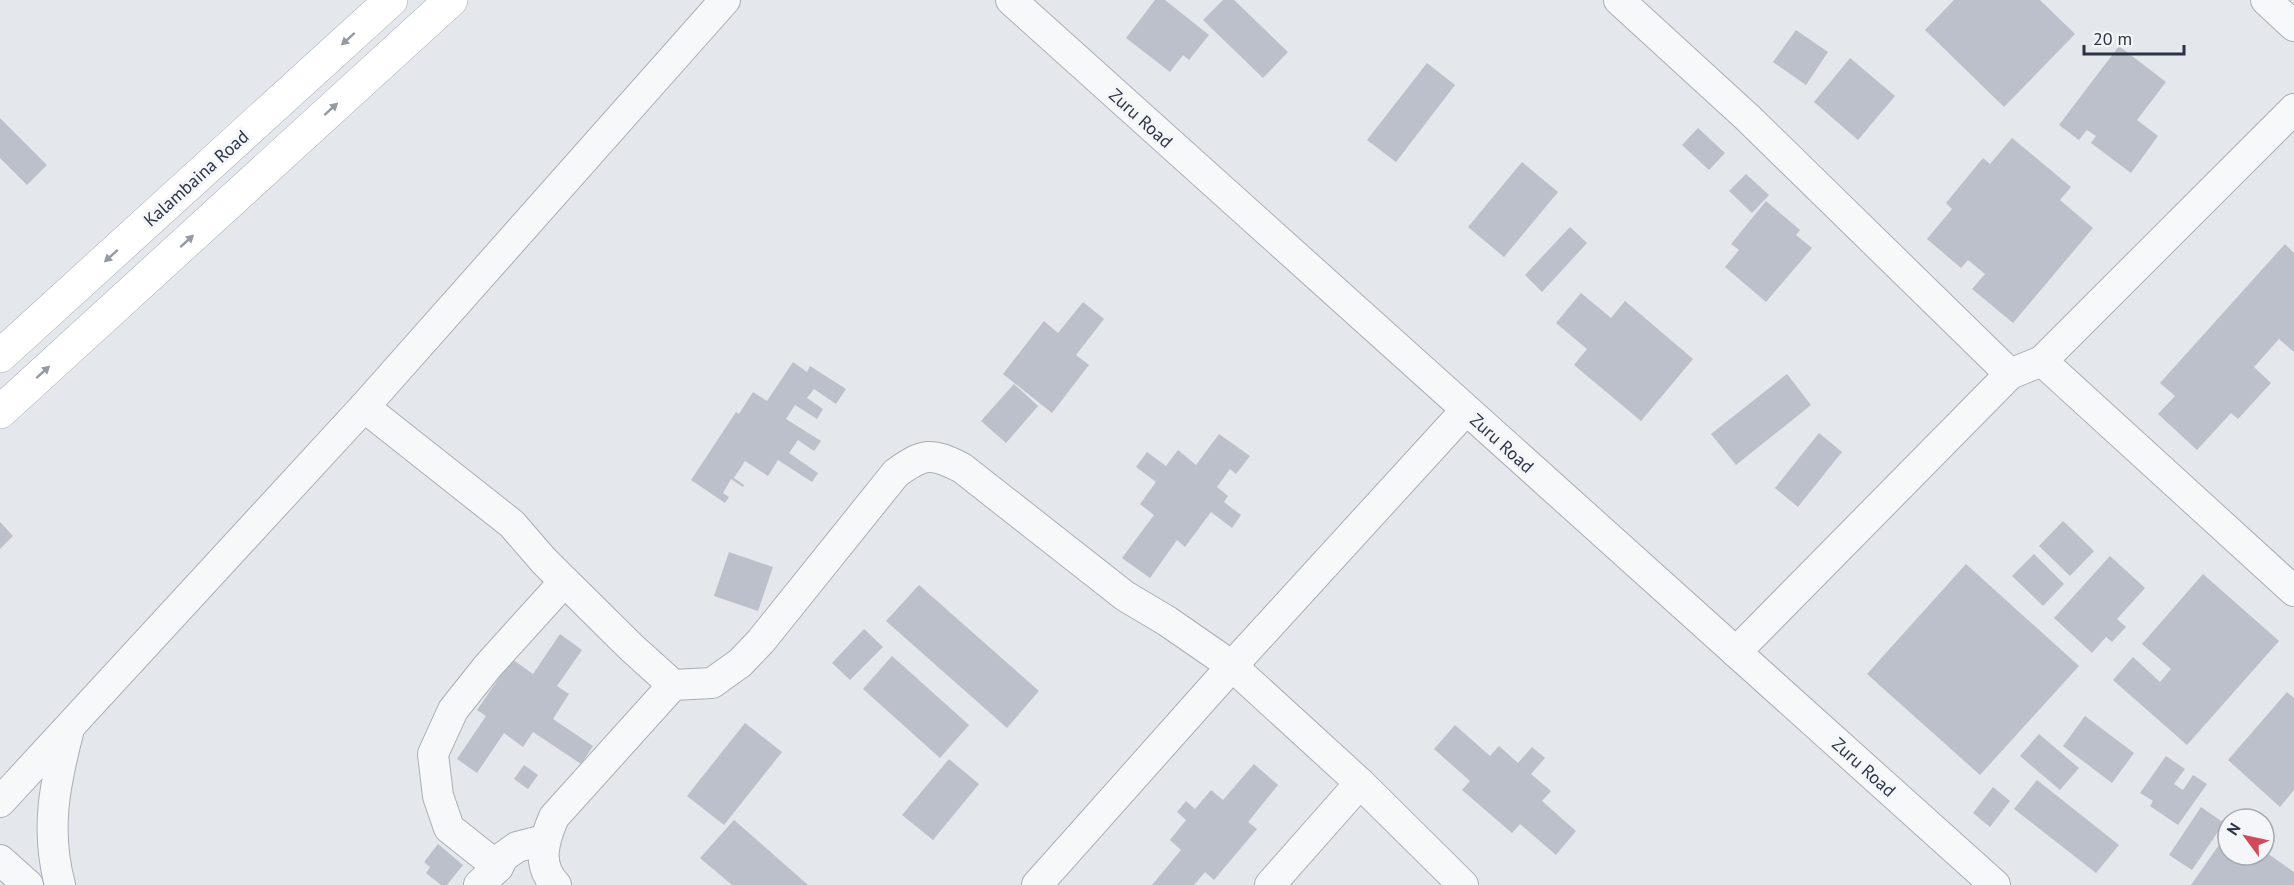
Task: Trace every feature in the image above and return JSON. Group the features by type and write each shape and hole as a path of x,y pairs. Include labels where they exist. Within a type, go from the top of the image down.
{"main road":[{"name":"Kalambaina Road","path":"0,356 391,0"},
{"path":"0,411 451,0"}],"street":[{"path":"0,802 364,407 725,0"},
{"name":"Zuru Road","path":"1011,0 1995,885"},
{"path":"1619,0 1748,118 2010,375"},
{"path":"2266,0 2294,26"},
{"path":"1736,652 2010,375 2042,361 2294,109"},
{"path":"2042,361 2294,591"},
{"path":"364,407 512,524 564,582 673,685"},
{"path":"1037,885 1466,410"},
{"path":"556,885 543,864 544,840 554,817 673,685 712,683 740,663 761,641 896,473 917,458 942,458 962,468 1125,596 1167,621 1233,666 1360,783 1463,885"},
{"path":"544,840 517,847 503,857 488,876 449,828 438,796 433,754 453,710 488,666 564,582"},
{"path":"60,885 54,862 52,803 70,726"},
{"path":"1270,885 1360,783"},
{"path":"0,860 28,885"}],"building":[{"path":"1155,0 1165,0 1209,35 1189,60 1183,55 1170,72 1126,38"},
{"path":"1223,0 1234,0 1288,52 1263,78 1203,20"},
{"path":"1954,0 2040,0 2075,34 2004,107 1925,30"},
{"path":"1796,30 1828,52 1806,85 1773,62"},
{"path":"2119,46 2166,82 2137,120 2158,136 2131,173 2091,143 2096,136 2087,130 2079,140 2059,125"},
{"path":"1850,58 1895,96 1858,140 1814,102"},
{"path":"1427,63 1455,85 1396,162 1367,140"},
{"path":"0,118 47,165 27,185 0,158"},
{"path":"1698,128 1725,153 1709,170 1682,145"},
{"path":"2012,138 2071,187 2060,200 2093,228 2013,323 1972,289 1985,274 1968,260 1961,268 1927,239 1952,209 1946,203 1983,158 1990,164"},
{"path":"1522,162 1558,192 1504,257 1468,227"},
{"path":"1746,174 1769,195 1752,213 1729,191"},
{"path":"1766,201 1800,230 1796,235 1812,248 1766,302 1725,267 1739,250 1731,244"},
{"path":"1570,227 1587,243 1542,292 1525,275"},
{"path":"2285,244 2294,253 2294,352 2279,339 2254,367 2271,383 2238,419 2231,413 2197,450 2158,414 2175,396 2160,383"},
{"path":"1581,293 1611,318 1625,301 1693,359 1641,421 1574,365 1587,349 1556,323"},
{"path":"1083,302 1104,319 1076,355 1089,365 1052,413 1003,374 1044,321 1058,333"},
{"path":"793,362 807,372 810,366 846,389 836,404 814,389 807,398 823,409 817,419 795,405 786,419 821,441 814,451 798,440 789,453 818,473 812,482 778,460 768,476 745,461 734,478 744,485 743,487 731,479 723,493 729,497 725,503 691,480 736,412 739,414 753,392 767,401"},
{"path":"1787,374 1811,405 1736,465 1711,434"},
{"path":"1014,384 1038,406 1006,443 981,421"},
{"path":"1819,433 1842,452 1798,507 1775,488"},
{"path":"1219,434 1250,456 1236,474 1230,469 1217,487 1228,496 1224,502 1241,515 1232,528 1211,512 1185,547 1177,540 1150,578 1122,558 1154,515 1140,504 1156,482 1136,467 1147,452 1166,466 1178,450 1196,465"},
{"path":"2063,521 2094,551 2070,576 2039,546"},
{"path":"0,522 13,536 0,549"},
{"path":"729,552 773,567 758,611 714,596"},
{"path":"2034,554 2064,584 2043,606 2012,576"},
{"path":"2110,556 2145,588 2117,619 2126,627 2112,642 2106,637 2092,653 2054,618"},
{"path":"1966,564 2079,666 1980,775 1867,674"},
{"path":"2203,574 2279,641 2187,745 2113,680 2133,657 2160,682 2171,669 2142,644"},
{"path":"919,585 1039,691 1007,728 886,621"},
{"path":"864,629 883,647 850,680 832,663"},
{"path":"560,634 582,650 557,686 569,694 553,719 593,746 581,764 533,732 523,747 504,733 477,773 457,759 486,716 477,710 512,659 533,674"},
{"path":"892,656 969,725 940,758 863,689"},
{"path":"2287,692 2294,698 2294,790 2280,807 2228,760"},
{"path":"2085,716 2134,753 2112,783 2063,746"},
{"path":"745,723 782,752 724,825 687,796"},
{"path":"1455,725 1490,756 1499,746 1518,763 1532,747 1545,758 1531,774 1551,791 1542,801 1576,831 1556,855 1520,824 1512,833 1462,790 1470,781 1434,749"},
{"path":"2039,734 2079,768 2060,790 2020,756"},
{"path":"2166,756 2185,769 2174,784 2183,790 2193,775 2207,784 2178,825 2150,806 2153,801 2140,793"},
{"path":"949,759 979,784 933,840 902,815"},
{"path":"1254,764 1278,785 1248,822 1257,829 1214,880 1205,872 1194,885 1152,885 1181,850 1170,840 1186,820 1177,812 1186,801 1195,809 1211,790 1223,800"},
{"path":"524,765 538,775 528,789 514,779"},
{"path":"2037,780 2119,845 2096,873 2014,809"},
{"path":"1993,787 2010,801 1990,827 1973,813"},
{"path":"2201,807 2216,817 2216,835 2192,870 2169,855"},
{"path":"734,820 808,885 732,885 700,858"},
{"path":"438,844 463,865 447,885 441,885 426,873 430,867 424,862"},
{"path":"2216,849 2216,867 2276,867 2276,859 2294,872 2294,885 2191,885"}]}
